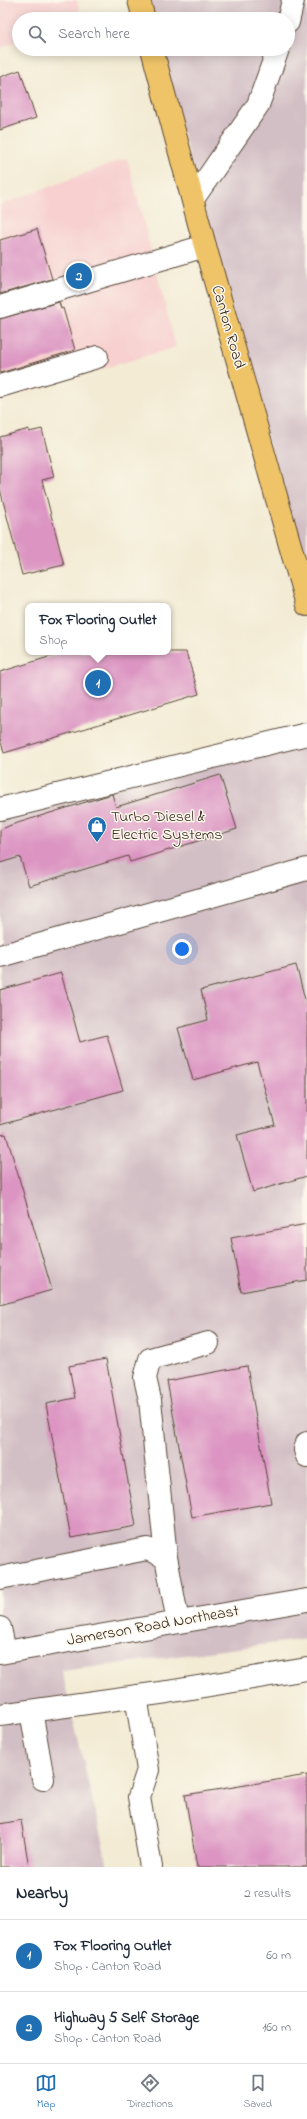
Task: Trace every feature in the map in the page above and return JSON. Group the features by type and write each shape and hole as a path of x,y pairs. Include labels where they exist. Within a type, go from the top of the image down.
{"main road":[{"path":"139,0 142,12"},
{"name":"Canton Road","path":"154,56 205,246 307,605"}],"street":[{"path":"290,12 293,0"},
{"path":"192,199 258,105 276,56"},
{"path":"0,307 205,246"},
{"path":"0,386 96,357"},
{"path":"0,809 307,734"},
{"path":"0,956 307,869"},
{"path":"178,1622 166,1557 150,1400 145,1378 150,1359 208,1344"},
{"path":"307,1443 305,1450 307,1456"},
{"path":"0,1578 147,1549 166,1557"},
{"name":"Jamerson Road Northeast","path":"3,1653 307,1600"},
{"path":"0,1628 3,1653"},
{"path":"0,1715 136,1696 307,1669"},
{"path":"136,1696 148,1770 139,1797 151,1867"},
{"path":"31,1711 43,1779"}],"shaded area":[{"path":"0,0 77,0 80,12 12,12 12,44 0,48"},
{"path":"147,0 307,0 307,582 162,56 295,56 295,12 150,12"},
{"path":"127,158 176,347 0,399 0,205"},
{"path":"307,728 307,1639 62,1671 108,1867 0,1867 0,801"}],"building":[{"path":"20,70 36,118 0,130 0,77"},
{"path":"37,229 52,279 0,294 0,240"},
{"path":"59,302 61,309 63,308 75,350 0,373 0,319"},
{"path":"29,429 29,432 42,429 54,477 42,480 64,565 22,575 0,489 0,437"},
{"path":"171,652 186,652 199,694 4,753 0,739 0,672 55,655 171,655"},
{"name":"Turbo Diesel & Electric Systems","path":"220,775 237,829 130,862 128,856 29,886 20,857 0,863 0,830 11,825 112,794 116,807"},
{"path":"296,965 307,1007 307,1176 253,1192 237,1135 275,1125 257,1062 193,1080 178,1028 208,1020 201,990"},
{"path":"61,973 80,1042 107,1035 123,1090 0,1125 0,990"},
{"path":"6,1134 52,1290 0,1305 0,1135"},
{"path":"307,1224 307,1280 241,1292 231,1238"},
{"path":"106,1359 136,1526 71,1538 46,1404 75,1398 69,1366"},
{"path":"247,1366 271,1503 192,1517 167,1381"},
{"path":"307,1775 307,1867 197,1867 185,1795"},
{"path":"21,1820 29,1867 0,1867 0,1824"}],"place":[{"name":"Highway 5 Self Storage","path":"79,276"},
{"name":"Fox Flooring Outlet","path":"98,683"},
{"name":"Turbo Diesel & Electric Systems","path":"97,843"}]}
